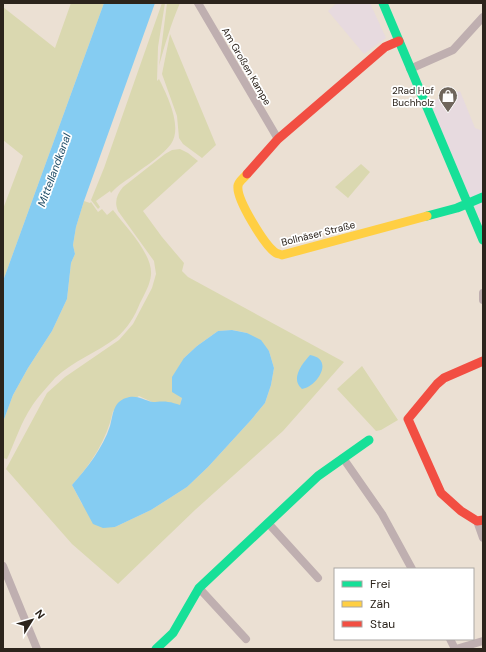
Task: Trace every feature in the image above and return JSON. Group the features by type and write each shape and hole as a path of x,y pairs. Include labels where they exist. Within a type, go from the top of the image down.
{"street":[{"name":"Am Großen Kampe","path":"198,3 278,139"},
{"path":"382,3 483,240"},
{"path":"410,69 453,50 483,17"},
{"name":"Bollnäser Straße","path":"399,41 385,47 278,139 238,184 236,189 239,200 270,247 276,253 282,255 468,204"},
{"path":"468,204 483,197"},
{"path":"483,293 483,300"},
{"path":"483,361 444,378 437,384 408,419 441,493 460,512 480,520 483,538"},
{"path":"156,649 173,633 199,588 318,476 369,440"},
{"path":"343,458 382,514 411,568"},
{"path":"268,523 318,578"},
{"path":"3,566 37,649"},
{"path":"199,588 246,639"},
{"path":"451,640 456,649 483,641"}],"shaded area":[{"path":"71,3 104,3 3,281 3,209 23,156 3,140 3,7 55,48"},
{"path":"162,3 165,3 158,47 157,81 159,79 175,120 174,137 168,148 159,156 111,193 110,191 96,201 100,207 98,209 91,200 104,168"},
{"path":"167,3 180,3 168,34 159,66"},
{"path":"337,3 370,3 386,38 364,54 328,11"},
{"path":"170,34 216,145 202,158 183,144 179,138 177,116 162,74"},
{"path":"460,91 475,128 483,131 483,227 429,102"},
{"path":"180,149 198,161 143,211 184,263 182,271 188,277 344,362 283,431 195,510 118,584 72,544 6,469 47,393 65,377 119,340 133,324 152,288 156,274 154,261 118,211 116,201 119,192 123,187 172,150","holes":["233,330 247,333 269,351 274,368 271,385 265,403 208,467 187,487 151,510 115,527 82,504 72,485 86,469 102,442 107,432 113,411 139,396 152,402 168,402 180,406 182,398 184,358 197,346 218,331"]},
{"path":"361,164 370,172 348,198 335,187"},
{"path":"84,201 91,202 98,212 102,209 107,215 113,210 131,232 148,258 151,275 147,290 133,317 116,338 62,372 43,392 32,406 18,432 7,459 3,458 3,422 13,395 28,368 52,331 67,299 71,263 75,254 73,245 76,227"},
{"path":"362,366 398,420 381,430 376,431 337,389"}],"water":[{"name":"Mittellandkanal","path":"104,3 155,3 76,227 73,245 75,254 71,263 67,299 52,331 28,368 13,395 3,422 3,281"},
{"path":"232,330 247,333 261,340 269,351 274,368 271,385 265,403 208,467 187,487 151,510 115,527 103,528 93,524 72,485 89,465 99,450 107,434 113,413 118,403 122,400 133,397 153,402 170,402 180,405 182,398 172,392 172,377 184,358 197,346 218,331"},
{"path":"310,355 317,358 321,362 321,373 313,383 302,389 297,381 297,376 301,367"}],"traffic: fast":[{"path":"383,3 483,240"},
{"path":"427,216 457,208 483,197"},
{"path":"156,649 173,633 199,588 318,476 369,440"}],"traffic: slow":[{"path":"247,174 238,184 239,192 246,211 271,249 282,255 427,216"}],"traffic: jam":[{"path":"247,174 278,139 385,47 399,41"},
{"path":"483,361 444,378 437,384 408,419 441,493 461,511 477,521 483,520"}],"place":[{"name":"2Rad Hof Buchholz","path":"448,113"}]}
